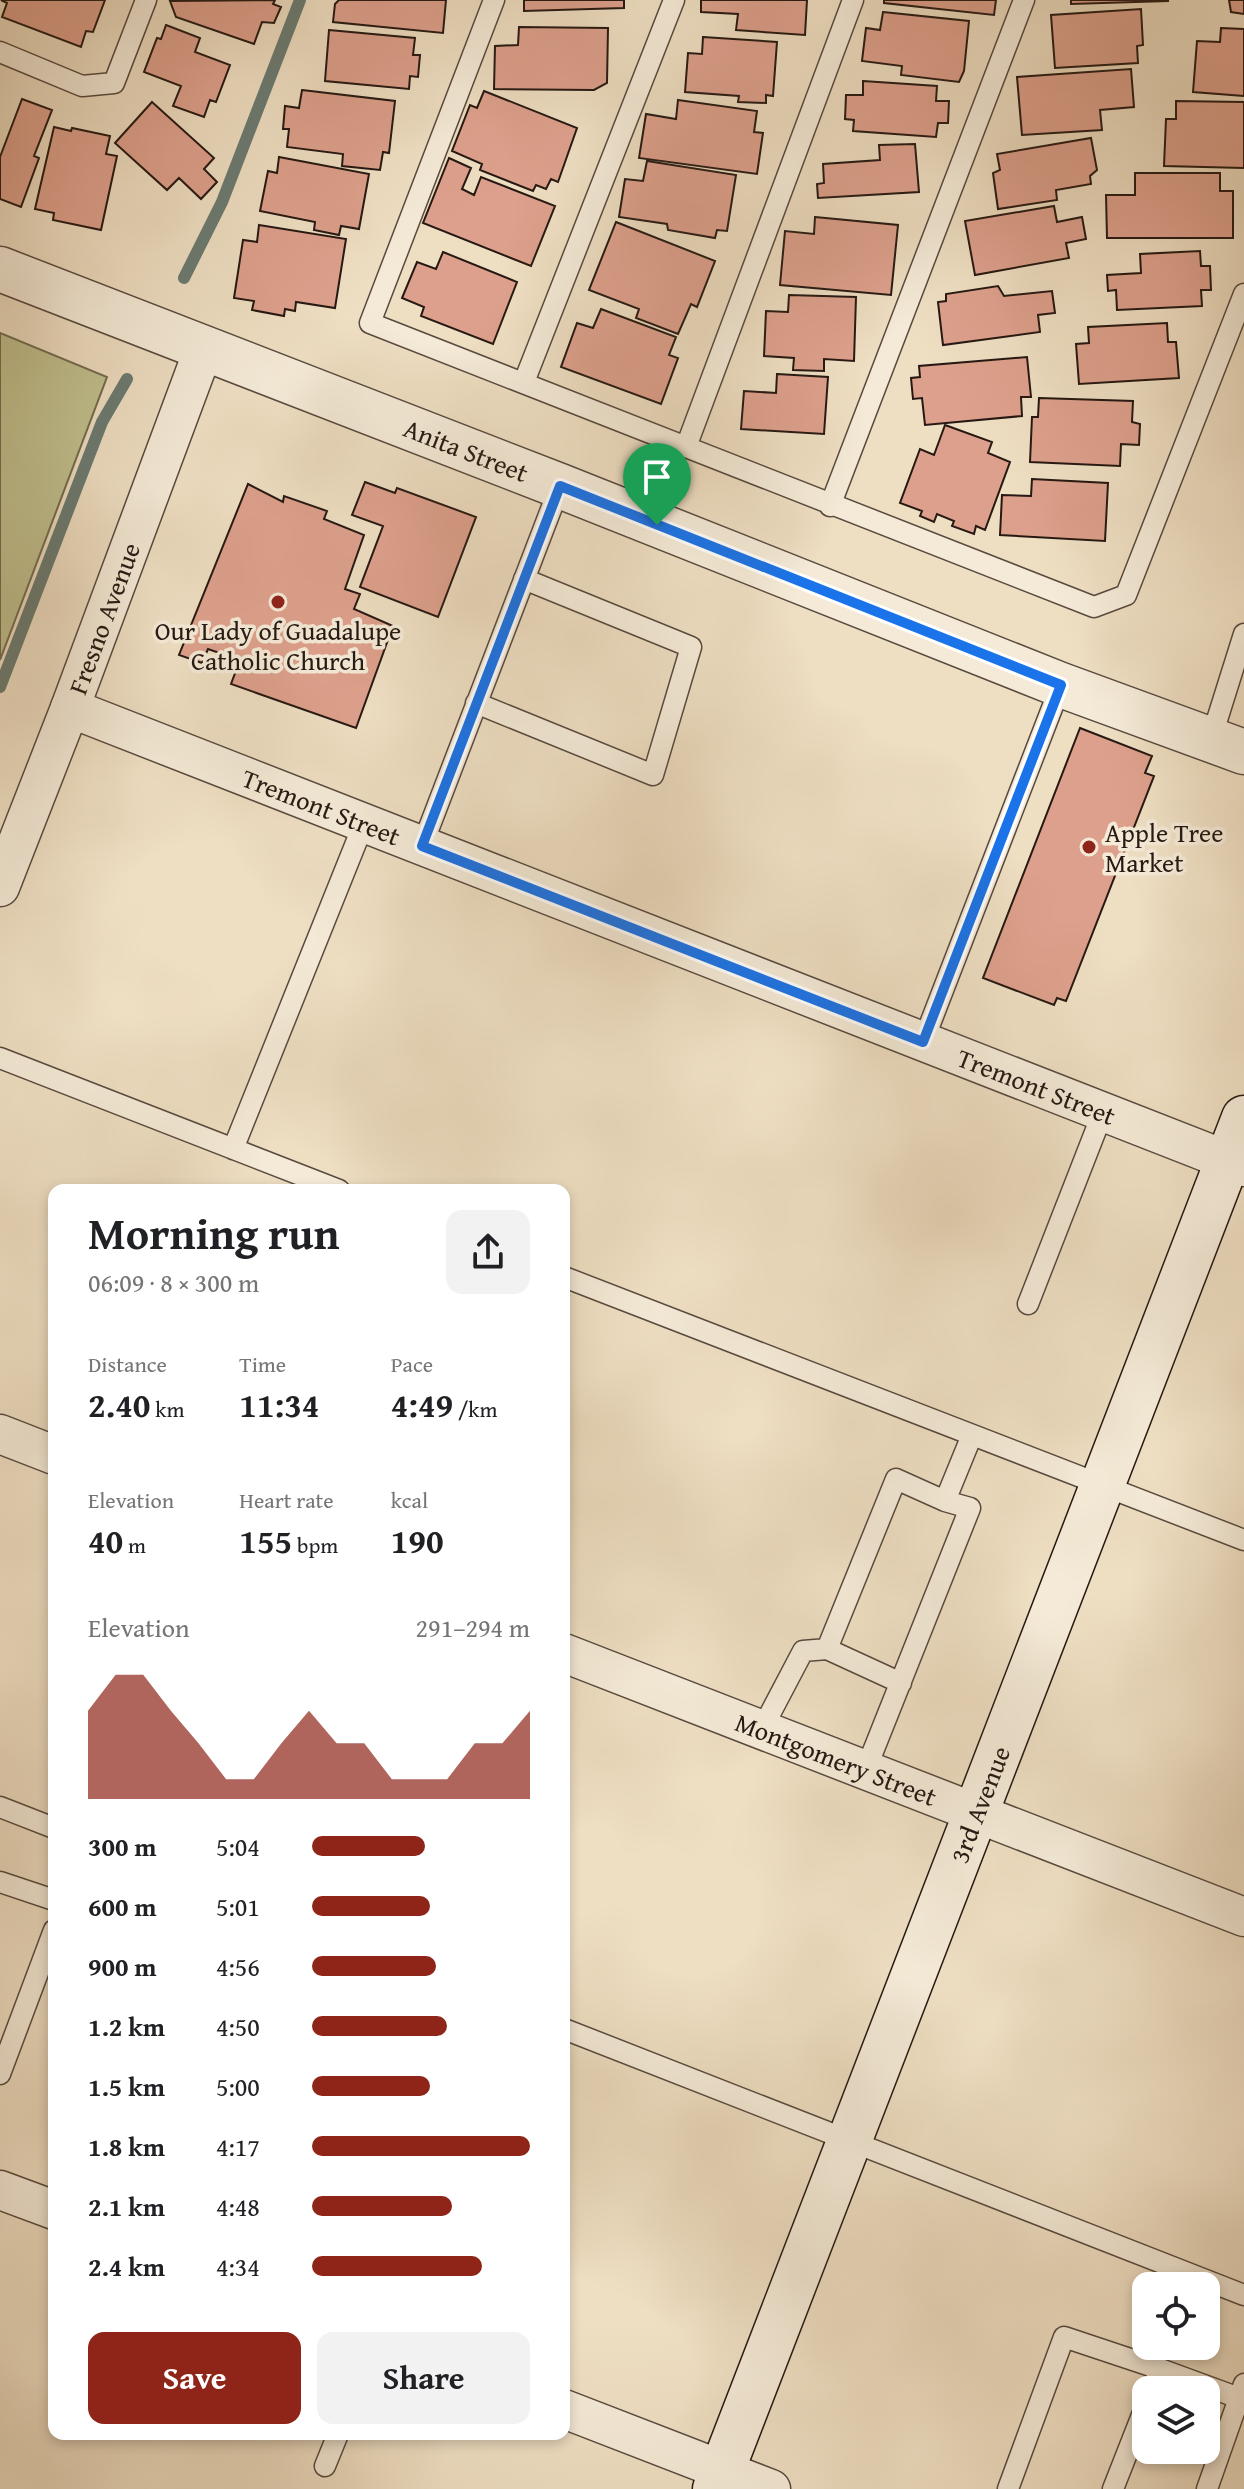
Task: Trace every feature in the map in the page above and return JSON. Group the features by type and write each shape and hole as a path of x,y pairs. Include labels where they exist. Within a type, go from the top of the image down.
{"main road":[{"name":"Anita Street","path":"0,269 1061,685 1228,745"},
{"name":"3rd Avenue","path":"719,2480 1102,1486 1236,1164 1244,1118"}],"street":[{"name":"Fresno Avenue","path":"0,887 204,348"},
{"name":"Tremont Street","path":"70,708 1236,1164"},
{"path":"0,1434 48,1453"},
{"name":"Montgomery Street","path":"570,1655 1244,1917"},
{"path":"0,2190 48,2208"},
{"path":"570,2412 719,2480 771,2489"}],"lane":[{"path":"0,52 82,86 114,83 146,0"},
{"path":"494,0 370,323 830,506 1094,607 1126,595 1244,294"},
{"path":"524,382 674,0"},
{"path":"686,447 853,0"},
{"path":"830,506 1024,0"},
{"path":"422,846 560,486"},
{"path":"476,703 653,775 691,647 524,579"},
{"path":"1228,745 1244,634"},
{"path":"923,1042 1061,685"},
{"path":"233,1149 364,823"},
{"path":"0,1058 323,1184"},
{"path":"1028,1304 1103,1112"},
{"path":"570,1279 1244,1540"},
{"path":"945,1501 972,1435"},
{"path":"827,1649 896,1479 945,1501 970,1508 866,1769"},
{"path":"762,1729 803,1651 827,1649 901,1683"},
{"path":"0,1807 48,1826"},
{"path":"0,1882 48,1898"},
{"path":"0,2074 48,1946"},
{"path":"570,2031 1244,2295"},
{"path":"1008,2489 1064,2337 1160,2369 1241,2391 1207,2489"},
{"path":"1157,2376 1160,2369"},
{"path":"325,2466 336,2440"},
{"path":"1113,2489 1132,2441"}],"shaded area":[{"path":"0,333 107,377 0,660"}],"building":[{"path":"1,0 105,0 93,32 86,31 81,47 2,17 7,3"},
{"path":"275,0 273,4 281,7 274,23 262,22 254,44 176,17 170,1"},
{"path":"339,0 446,0 443,33 333,22 335,4"},
{"path":"524,0 624,0 624,8 524,11"},
{"path":"701,0 807,0 805,35 736,30 738,14 701,12"},
{"path":"884,0 996,0 994,15 884,3"},
{"path":"1071,0 1168,0 1168,1 1071,4"},
{"path":"1229,0 1244,0 1244,14 1231,12"},
{"path":"1141,9 1143,45 1137,46 1138,63 1055,68 1051,15"},
{"path":"883,12 969,21 964,71 959,82 901,75 902,66 862,61 866,28 880,30"},
{"path":"166,25 200,38 195,52 230,65 216,102 210,100 204,117 173,106 181,86 144,72 157,38 161,39"},
{"path":"519,27 608,28 607,83 594,90 494,89 495,46 518,45"},
{"path":"1221,28 1244,29 1244,96 1193,92 1197,41 1220,42"},
{"path":"329,30 415,38 413,55 420,55 418,77 410,76 409,89 325,81"},
{"path":"703,37 777,42 773,96 766,95 766,103 738,102 739,96 685,92 688,53 702,54"},
{"path":"1131,69 1134,107 1100,110 1102,130 1022,135 1017,77"},
{"path":"863,81 937,86 936,101 949,101 948,123 938,123 936,137 853,131 854,120 845,119 846,95 863,95"},
{"path":"302,90 395,101 389,153 383,152 380,170 342,166 343,154 287,147 289,129 283,129 285,106 299,108"},
{"path":"484,91 577,128 558,182 551,179 546,189 536,185 533,191 480,170 482,164 452,151 470,105 477,108"},
{"path":"22,99 52,110 34,156 39,158 21,207 0,199 0,157"},
{"path":"678,100 757,111 754,132 763,133 757,174 639,158 646,114 676,119"},
{"path":"1176,101 1244,102 1244,168 1164,166 1166,119 1176,119"},
{"path":"152,102 214,158 204,169 217,182 201,199 179,178 167,190 115,143"},
{"path":"54,127 110,136 106,154 117,156 101,230 53,220 54,213 35,209"},
{"path":"1091,138 1097,170 1090,176 1091,184 1056,190 1057,200 998,209 993,173 1000,170 997,154"},
{"path":"915,144 919,192 818,198 817,184 824,183 823,164 880,160 879,145"},
{"path":"279,157 369,174 359,229 341,226 339,235 314,230 315,222 260,211 268,171 277,173"},
{"path":"449,158 471,168 462,189 474,195 481,177 555,206 531,266 423,223"},
{"path":"647,161 736,175 727,231 717,230 715,238 668,230 667,224 619,217 625,179 643,181"},
{"path":"1135,173 1220,173 1220,191 1233,191 1233,238 1107,238 1106,195 1135,195"},
{"path":"1054,206 1057,222 1082,217 1086,239 1066,243 1069,258 975,275 965,221"},
{"path":"815,217 898,225 891,295 780,285 785,231 814,234"},
{"path":"616,222 715,261 697,307 691,304 678,334 636,318 639,309 589,290"},
{"path":"259,225 346,239 335,308 296,302 295,311 285,309 284,316 252,310 254,301 234,298 243,240 257,242"},
{"path":"1200,251 1201,266 1210,266 1211,290 1201,290 1202,306 1117,310 1116,290 1108,291 1107,275 1141,273 1140,254"},
{"path":"443,252 517,282 493,344 421,316 424,307 402,298 417,262 436,269"},
{"path":"998,286 1004,296 1052,291 1055,313 1038,315 1040,332 943,345 938,302 946,301 946,294"},
{"path":"789,295 856,297 854,361 824,359 824,371 793,370 794,358 764,356 766,311 788,312"},
{"path":"601,309 676,337 669,355 678,358 661,404 561,367 577,323 593,328"},
{"path":"1167,323 1168,342 1176,342 1179,378 1079,384 1076,344 1089,343 1088,327"},
{"path":"1027,357 1031,397 1021,397 1022,416 925,425 922,398 913,399 911,378 920,377 919,366"},
{"path":"777,374 828,377 824,434 741,429 744,391 776,393"},
{"path":"1039,398 1133,401 1132,422 1140,424 1139,445 1121,444 1120,466 1030,462 1032,417 1038,417"},
{"path":"945,425 992,442 988,453 1010,462 985,530 976,526 974,534 952,526 954,521 937,514 934,522 920,516 922,511 900,503 920,449 934,455"},
{"path":"1032,479 1108,483 1105,541 1000,535 1002,495 1031,496"},
{"path":"365,482 395,493 397,488 476,517 438,617 360,587 383,526 352,515"},
{"name":"Our Lady of Guadalupe Catholic Church","path":"248,484 283,502 284,496 327,511 324,519 364,535 345,589 360,594 354,609 393,626 356,728 231,684 240,660 208,649 202,663 179,655"},
{"path":"1080,728 1152,756 1145,773 1154,776 1066,1001 1057,998 1054,1005 983,978"}],"waterway":[{"path":"184,278 222,202 300,0"},
{"path":"0,687 102,422 127,379"}],"place":[{"name":"Our Lady of Guadalupe Catholic Church","path":"278,602"},
{"name":"Apple Tree Market","path":"1089,847"}],"route":[{"path":"560,486 657,525 1061,685 923,1042 422,846 560,486"}]}
